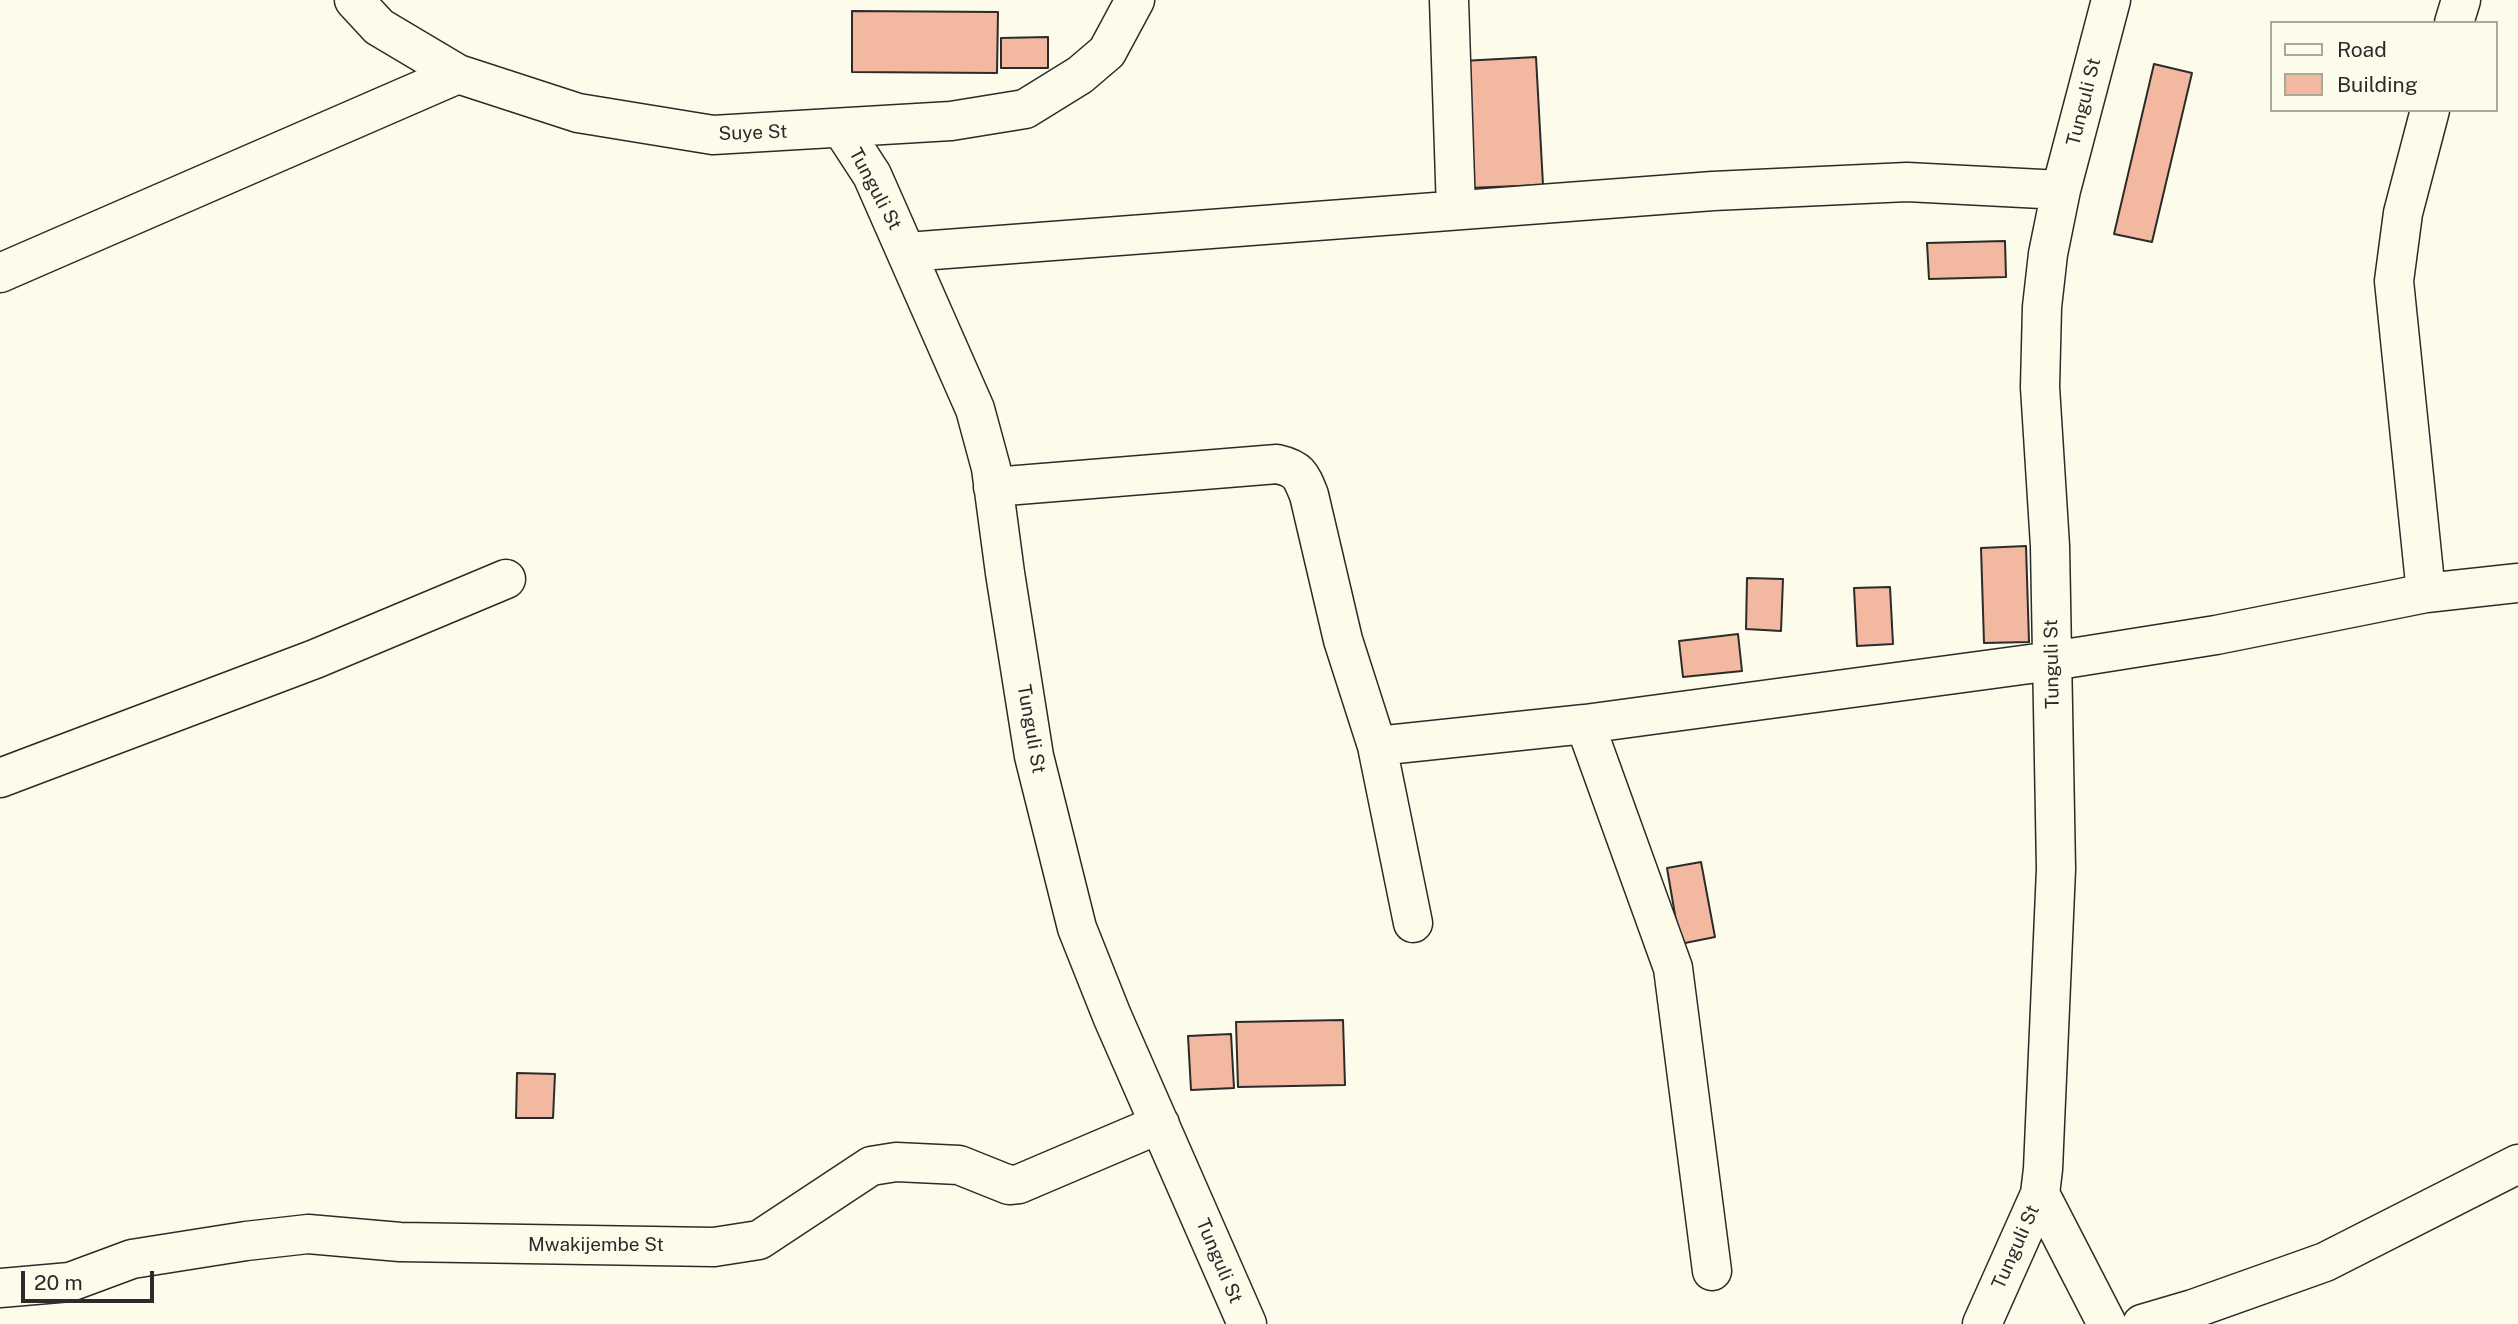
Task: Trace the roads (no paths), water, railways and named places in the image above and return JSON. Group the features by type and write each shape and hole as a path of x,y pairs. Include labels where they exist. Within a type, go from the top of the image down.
{"street":[{"name":"Suye St","path":"354,0 379,27 458,74 578,113 713,135 951,121 1025,109 1080,75 1107,52 1135,0"},
{"path":"1448,0 1456,210"},
{"name":"Tunguli St","path":"1982,1324 2040,1194 2056,869 2050,546 2040,387 2042,307 2048,254 2061,190 2111,0"},
{"path":"2455,21 2461,0"},
{"path":"0,273 458,74"},
{"path":"2426,593 2394,281 2403,213 2429,112"},
{"name":"Tunguli St","path":"842,129 872,175 975,409 991,468 1004,573 1034,756 1077,928 1112,1016 1247,1324"},
{"path":"907,251 1713,191 1907,182 2061,190"},
{"path":"993,487 1277,464 1293,468 1302,478 1309,495 1343,640 1377,746 1413,923"},
{"path":"0,779 315,659 506,579"},
{"path":"1377,746 1585,724 2052,662 2216,635 2426,593 2518,583"},
{"path":"1585,724 1673,968 1712,1271"},
{"name":"Mwakijembe St","path":"0,1288 70,1282 132,1259 308,1234 464,1244 735,1245 759,1240 871,1166 896,1162 959,1166 1009,1185 1018,1184 1160,1124"},
{"path":"2141,1324 2193,1310 2325,1262 2518,1164"},
{"path":"2040,1194 2107,1324"}]}
